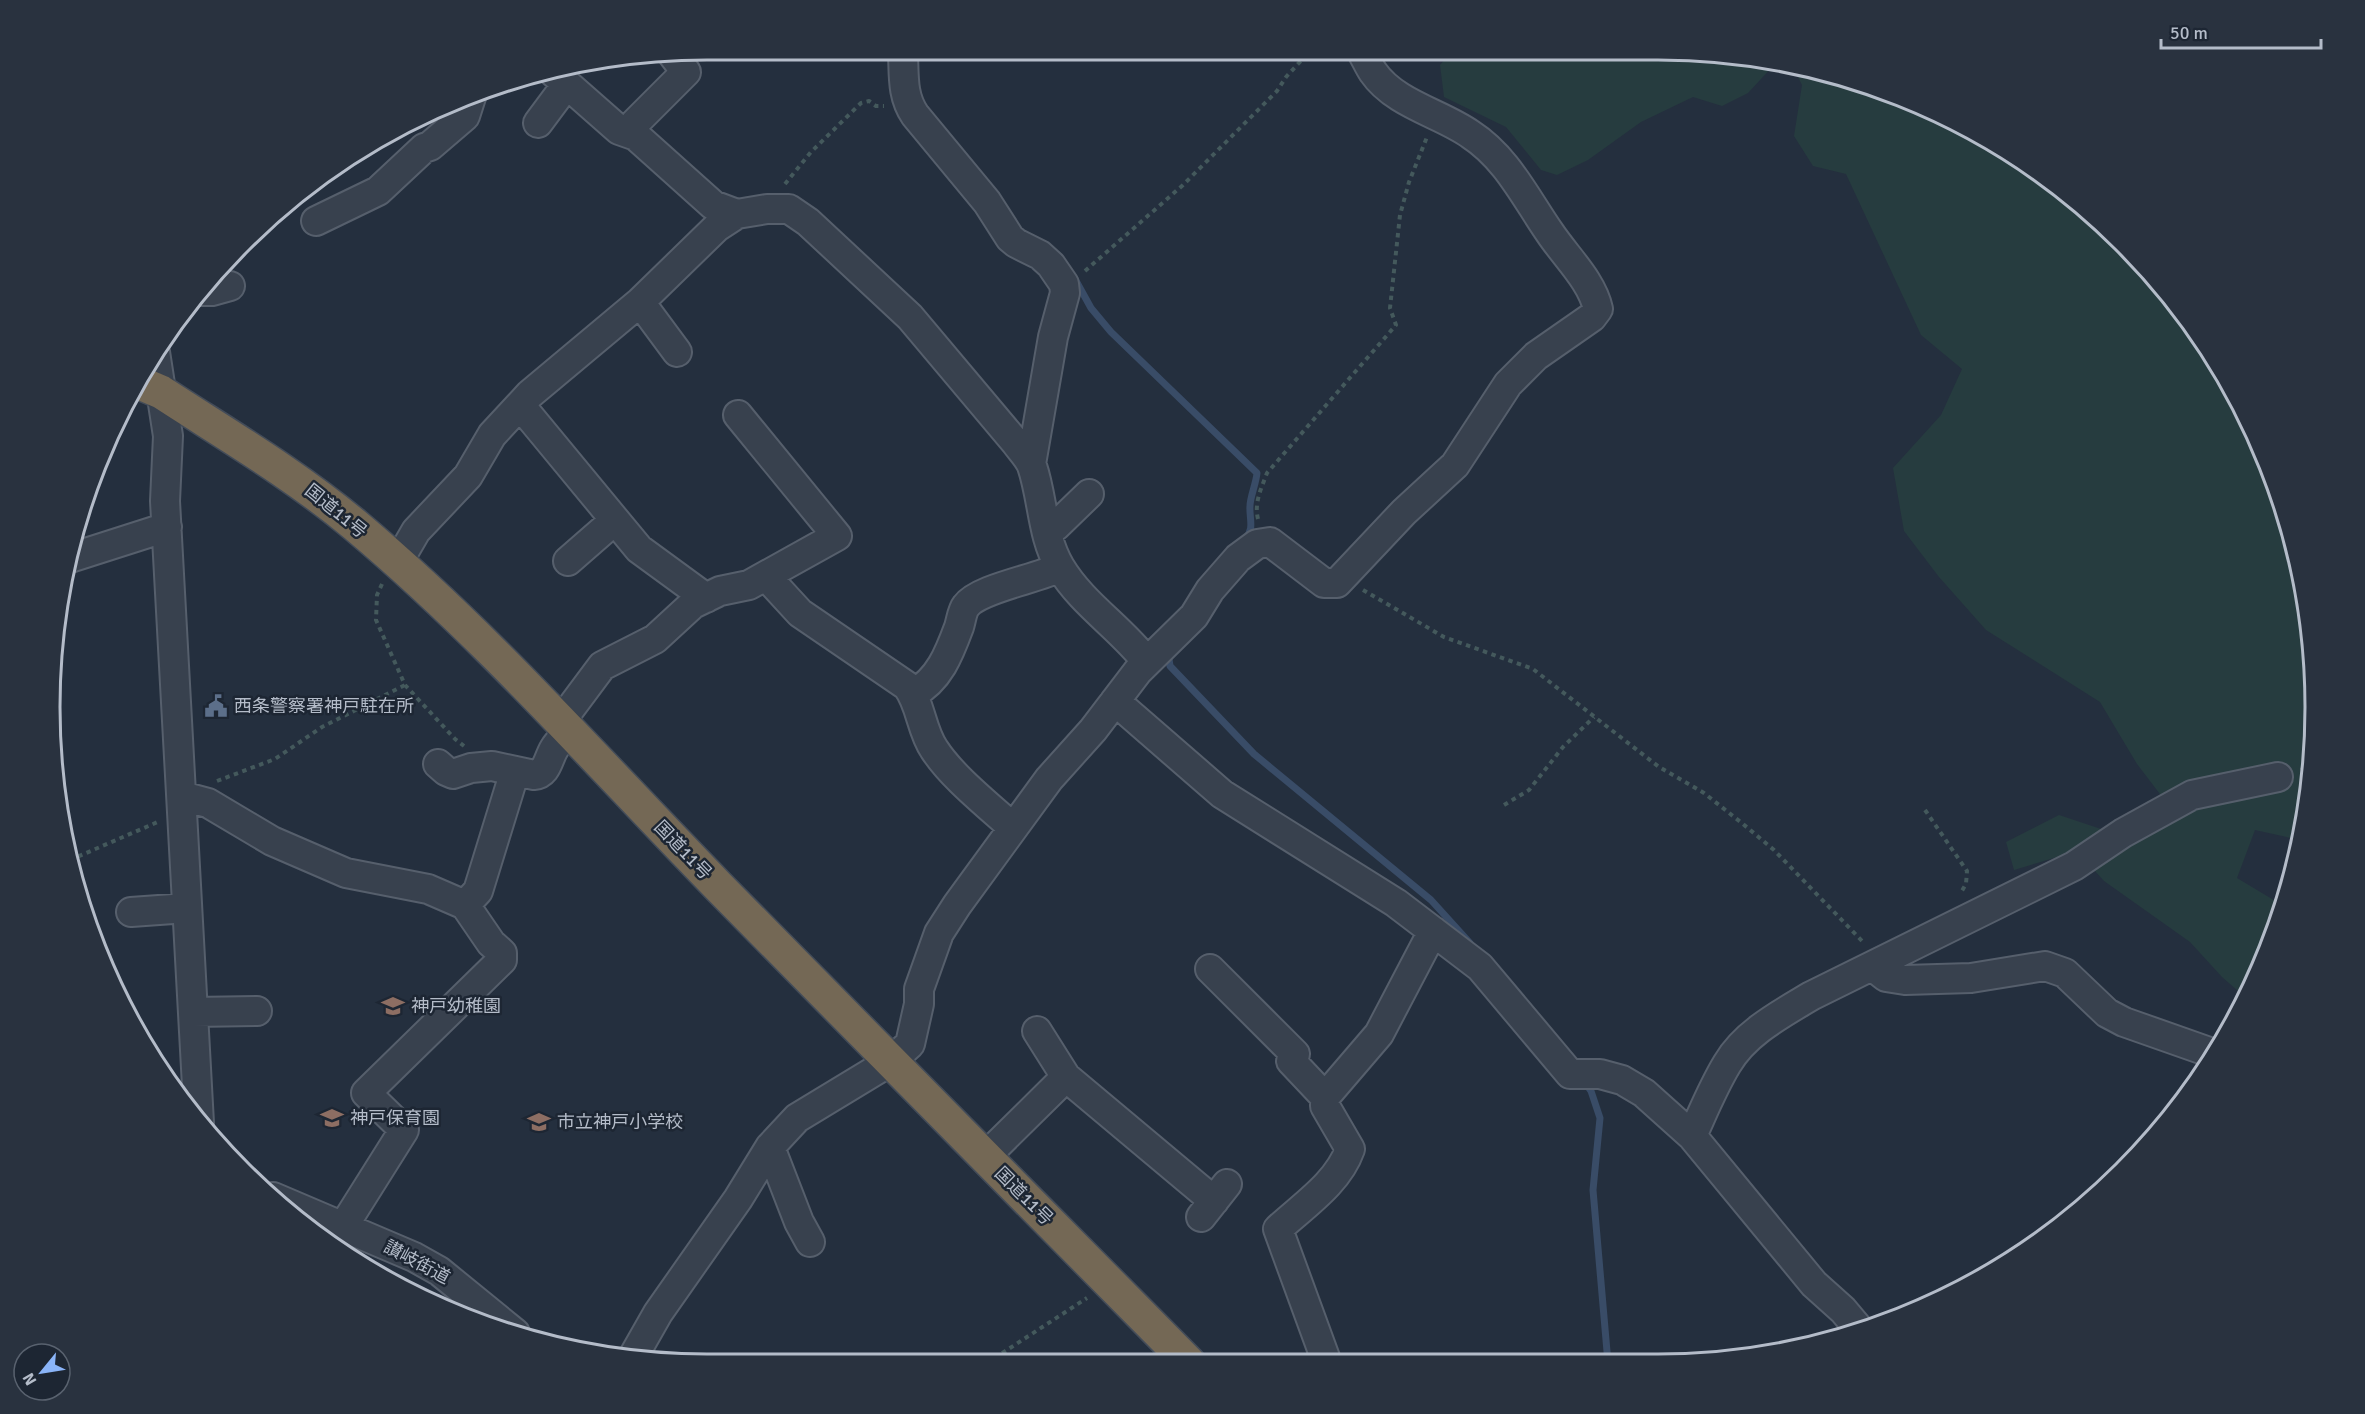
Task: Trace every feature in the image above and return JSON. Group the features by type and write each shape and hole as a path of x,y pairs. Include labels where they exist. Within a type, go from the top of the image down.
{"highway":[{"name":"国道11号","path":"150,388 283,469 398,562 565,726 718,885 1180,1354"}],"street":[{"path":"903,60 904,90 907,103 987,202 1010,238 1040,255 1051,265 1064,284 1065,293 1053,337 1031,464 1047,531 1060,567 1083,596 1133,643 1147,662"},
{"path":"637,1350 658,1313 738,1199 770,1147 797,1118 891,1061 910,1044 919,1004 919,989 939,933 957,905 1049,779 1093,730 1147,662 1194,616 1210,590 1238,558 1257,544 1270,542 1323,583 1337,583 1404,512 1455,465 1508,384 1536,356 1592,317 1598,309 1595,296 1549,232 1511,172 1469,133 1387,86 1374,74 1366,60"},
{"path":"629,133 635,123 687,72 678,61"},
{"path":"538,123 559,78 619,130 636,136 713,205 737,214"},
{"path":"316,221 378,190 424,148 430,146 465,116 468,105"},
{"path":"398,562 416,531 468,476 492,435 530,394 640,302 717,227 737,214 789,209 808,222 910,317 1031,464"},
{"path":"212,291 230,286"},
{"path":"640,302 676,352"},
{"path":"150,388 168,436 167,527 198,1106"},
{"path":"520,405 639,549 706,598"},
{"path":"438,764 453,774 471,768 504,768 540,775 565,726 602,666 655,639 693,604 720,591 749,585 837,536 738,415"},
{"path":"1047,531 1056,526 1089,494"},
{"path":"568,561 615,520"},
{"path":"78,555 167,527"},
{"path":"913,694 927,686 947,659 966,605 981,595 1060,567"},
{"path":"766,576 800,613 907,686 913,694 922,726 933,748 945,763 1013,828"},
{"path":"1115,701 1222,794 1396,903 1480,967 1570,1074 1600,1074 1622,1080 1644,1093 1692,1136 1814,1284 1854,1323"},
{"path":"465,905 478,891 504,768"},
{"path":"1692,1136 1728,1062 1748,1040 1773,1019 1811,996 2074,866 2123,833 2192,795 2278,777"},
{"path":"182,803 208,803 272,841 346,873 428,889 465,905 490,943 502,953 502,960 366,1093 404,1131 341,1235"},
{"path":"131,912 187,908"},
{"path":"1324,1354 1278,1229 1333,1180 1345,1164 1350,1149 1325,1106 1325,1097 1379,1034 1433,932"},
{"path":"1877,964 1886,977 1905,981 1971,978 2045,966 2065,973 2107,1013 2124,1022 2205,1051"},
{"path":"1210,969 1295,1054 1291,1061 1325,1097"},
{"path":"193,1012 257,1011"},
{"path":"1039,1030 1066,1077 1140,1125 1214,1201"},
{"path":"985,1156 1066,1077"},
{"path":"770,1147 799,1222 810,1242"},
{"name":"讃岐街道","path":"311,1218 341,1235 414,1257 439,1271 499,1320"}],"path":[{"path":"1064,284 1082,273 1183,185 1277,91 1301,60"},
{"path":"777,209 778,190 811,152 861,103 869,101 876,106 907,103"},
{"path":"1265,543 1256,511 1257,498 1267,473 1396,325 1390,308 1400,215 1409,182 1429,129 1429,112"},
{"path":"398,562 380,587 377,595 376,620 405,685 455,740 504,768"},
{"path":"1342,577 1426,629 1533,669 1659,767 1704,793 1774,850 1877,964"},
{"path":"78,856 182,803 276,759 322,727 405,685"},
{"path":"1504,805 1529,790 1563,747 1594,717"},
{"path":"1925,810 1967,871 1966,884 1958,897"},
{"path":"1001,1354 1109,1283"}],"green space":[{"path":"1444,60 1658,60 1700,61 1769,70 1748,93 1722,106 1693,97 1641,122 1588,160 1557,175 1541,170 1506,127 1444,97 1440,65"},
{"path":"1797,75 1866,94 1906,109 1982,147 2052,194 2085,221 2144,280 2196,348 2238,421 2271,499 2293,581 2304,665 2305,707 2304,749 2292,838 2255,830 2237,878 2275,901 2256,955 2239,992 2190,942 2104,881 2077,851 2014,870 2006,842 2059,815 2137,841 2179,819 2137,764 2100,702 1986,630 1939,577 1904,531 1893,468 1941,415 1962,369 1921,335 1846,174 1813,166 1794,136 1802,85"}],"waterway":[{"path":"1075,279 1091,308 1111,332 1257,473 1250,502 1251,527 1245,539"},
{"path":"1168,652 1170,666 1254,754 1431,900 1470,943"},
{"path":"1584,1081 1591,1091 1600,1118 1593,1190 1607,1354"}],"place":[{"name":"西条警察署神戸駐在所","path":"216,706"},
{"name":"神戸幼稚園","path":"393,1006"},
{"name":"神戸保育園","path":"332,1118"},
{"name":"市立神戸小学校","path":"539,1122"}]}
